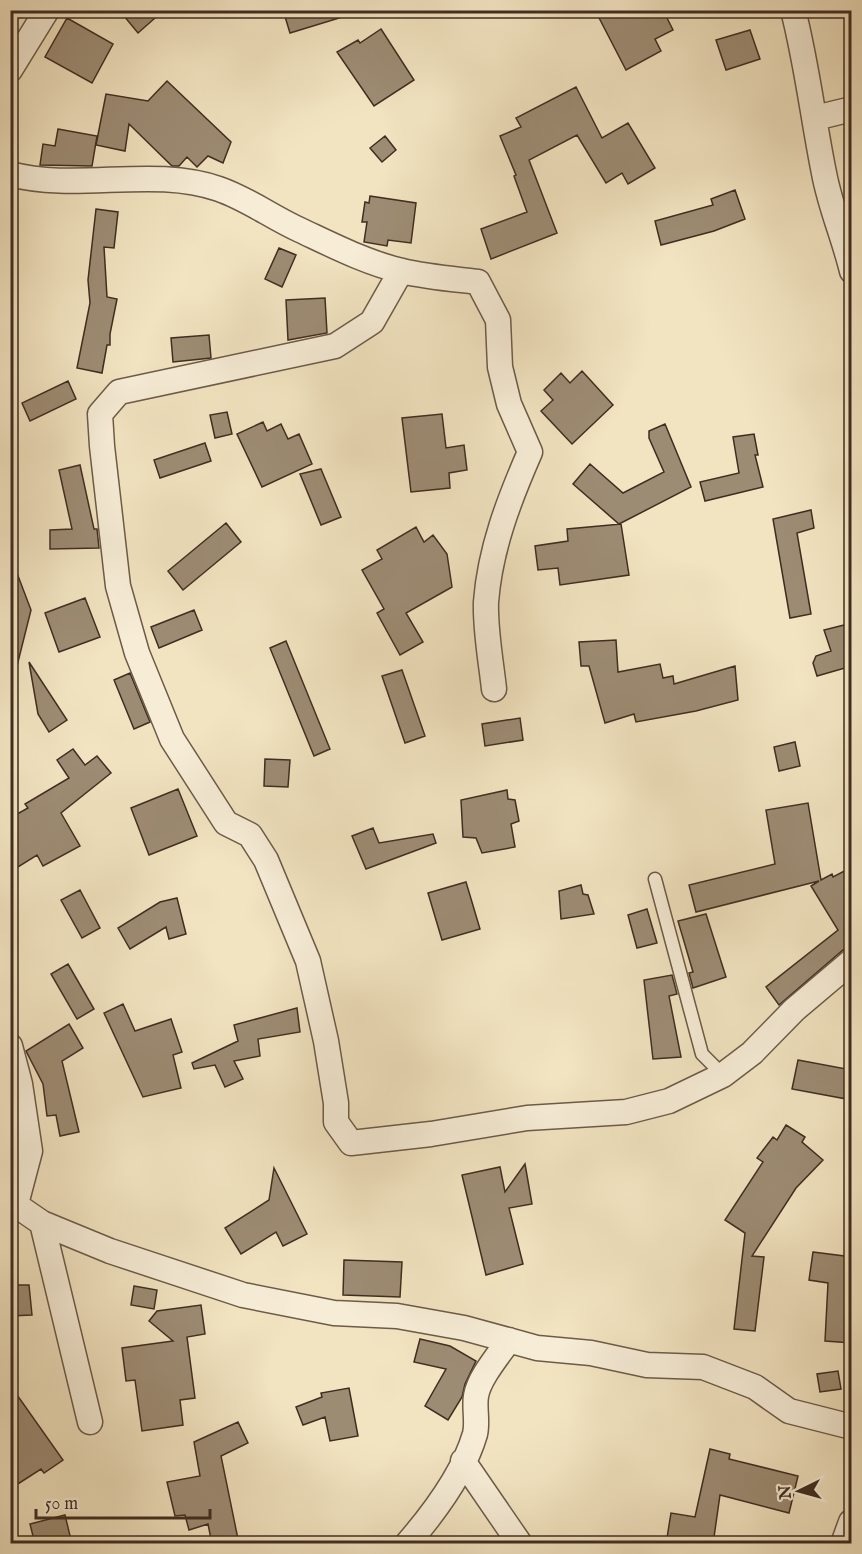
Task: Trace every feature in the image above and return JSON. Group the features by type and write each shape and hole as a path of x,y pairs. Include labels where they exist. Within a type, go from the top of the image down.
{"street":[{"path":"10,70 47,10"},
{"path":"793,10 815,118 824,176 852,271"},
{"path":"815,118 852,109"},
{"path":"10,174 27,178 74,181 164,180 218,189 301,231 401,271 478,282 498,320 500,366 509,404 530,452 506,506 494,550 486,603 494,689"},
{"path":"401,271 372,322 335,346 119,392 100,414 118,586 137,653 172,739 226,823 250,835 266,860 308,961 326,1041 336,1103 336,1122 351,1143 390,1140 527,1118 626,1112 669,1101 723,1075 752,1053 794,1010 852,961"},
{"path":"10,1046 20,1084 30,1151 14,1202 42,1223 110,1251 243,1295 334,1313 397,1316 464,1328 537,1348 591,1353 647,1365 703,1367 755,1387 789,1411 852,1427"},
{"path":"42,1223 90,1422"},
{"path":"407,1544 435,1512 464,1461 475,1432 476,1394 509,1340"},
{"path":"464,1461 520,1544"},
{"path":"843,1544 851,1522"}],"lane":[{"path":"655,879 702,1054 723,1075"}],"building":[{"path":"119,10 164,10 138,33"},
{"path":"283,10 348,10 349,15 290,33"},
{"path":"595,10 663,10 673,30 655,39 661,51 626,70"},
{"path":"67,18 113,44 92,83 45,57"},
{"path":"381,29 414,80 374,106 337,52 358,40 360,43"},
{"path":"750,30 760,59 726,70 716,40"},
{"path":"167,81 231,142 223,163 208,156 197,167 187,157 179,166 172,166 129,124 125,151 96,145 106,94 148,101"},
{"path":"576,87 602,138 628,123 655,168 628,184 622,173 606,183 577,135 529,160 557,233 491,259 481,229 527,212 514,176 516,175 500,136 521,127 516,118"},
{"path":"58,129 97,136 92,166 40,165 43,144 55,146"},
{"path":"385,136 396,150 382,162 370,148"},
{"path":"735,190 745,219 714,231 661,245 655,221 713,205 711,199"},
{"path":"370,196 416,203 411,243 388,240 387,246 364,242 367,222 362,222 365,202 369,203"},
{"path":"96,209 118,212 114,248 104,247 107,297 117,299 110,345 107,345 102,373 77,368 90,303 88,280"},
{"path":"279,248 296,255 282,287 265,279"},
{"path":"325,298 327,333 288,340 286,300"},
{"path":"209,335 211,358 173,362 171,338"},
{"path":"582,371 613,405 572,444 541,411 553,400 544,390 561,373 570,383"},
{"path":"68,381 76,399 30,421 22,403"},
{"path":"227,412 232,434 215,438 210,415"},
{"path":"442,414 446,448 464,445 467,470 449,473 450,488 411,492 402,418"},
{"path":"263,422 267,431 281,424 288,439 299,434 312,464 262,487 237,434"},
{"path":"665,424 691,487 619,524 573,484 590,464 623,493 664,472 649,438 649,431"},
{"path":"754,434 758,455 755,455 763,487 705,501 700,482 739,473 733,437"},
{"path":"205,443 211,461 160,478 154,460"},
{"path":"80,465 94,529 97,529 99,548 50,549 50,530 72,529 59,470"},
{"path":"321,469 341,517 321,525 300,474"},
{"path":"811,510 814,528 797,533 811,614 790,618 773,519"},
{"path":"226,523 241,542 183,590 168,571"},
{"path":"621,524 629,575 560,585 558,568 538,570 535,546 568,541 567,529"},
{"path":"416,527 424,542 433,535 447,554 452,587 406,613 423,642 400,655 377,613 384,609 362,570 382,559 377,550"},
{"path":"12,560 31,610 17,666 10,665"},
{"path":"85,598 100,637 59,652 45,613"},
{"path":"194,610 202,630 159,648 151,627"},
{"path":"852,623 852,666 817,676 813,663 816,656 831,651 824,630"},
{"path":"616,640 618,672 660,664 663,678 673,676 674,684 735,666 738,700 696,711 636,722 634,714 605,723 589,666 581,666 579,642"},
{"path":"286,641 330,749 314,756 270,648"},
{"path":"29,662 67,720 49,732 38,714"},
{"path":"402,670 425,736 405,743 382,676"},
{"path":"130,673 150,722 134,729 114,680"},
{"path":"520,718 523,740 485,746 482,724"},
{"path":"795,742 800,766 779,771 774,747"},
{"path":"73,749 85,765 97,756 111,773 61,813 80,846 43,866 37,855 10,872 10,818 28,808 25,804 69,778 57,760"},
{"path":"265,759 290,760 288,787 264,786"},
{"path":"178,789 197,836 149,855 131,808"},
{"path":"507,790 508,799 515,800 519,821 511,824 515,847 482,853 476,838 463,837 461,800"},
{"path":"808,803 821,880 832,874 833,877 852,867 852,947 843,950 779,1005 766,987 838,930 811,886 819,881 696,912 689,885 775,864 766,810"},
{"path":"373,828 379,843 433,834 436,843 366,869 352,836"},
{"path":"466,882 480,929 442,940 428,893"},
{"path":"581,885 583,894 588,895 594,914 561,919 559,891"},
{"path":"80,890 100,928 82,938 61,900"},
{"path":"177,898 186,934 169,939 166,927 130,949 118,928 160,902"},
{"path":"647,909 657,943 637,948 628,915"},
{"path":"706,914 726,977 693,988 689,973 693,972 678,921"},
{"path":"68,964 94,1009 77,1019 51,974"},
{"path":"672,975 677,994 669,996 681,1057 653,1059 644,980"},
{"path":"123,1004 135,1031 171,1019 182,1052 173,1055 181,1088 143,1097 104,1013"},
{"path":"297,1008 300,1032 258,1039 260,1056 234,1061 243,1079 225,1087 215,1065 194,1069 192,1063 238,1041 234,1025"},
{"path":"69,1024 83,1048 62,1061 79,1132 60,1136 56,1115 47,1116 43,1084 26,1051"},
{"path":"798,1060 852,1070 852,1100 792,1089"},
{"path":"786,1125 805,1137 802,1142 823,1160 796,1188 752,1256 764,1257 755,1331 734,1329 745,1233 725,1220 763,1162 757,1158 773,1137 777,1140"},
{"path":"525,1164 532,1204 509,1208 523,1264 486,1275 462,1175 500,1167 505,1192"},
{"path":"274,1168 307,1234 283,1246 276,1232 241,1254 225,1228 269,1200"},
{"path":"813,1252 852,1257 852,1343 825,1341 828,1283 809,1280"},
{"path":"344,1260 402,1262 400,1297 343,1295"},
{"path":"10,1285 29,1285 32,1315 10,1316"},
{"path":"134,1286 157,1290 154,1309 131,1305"},
{"path":"201,1305 205,1334 187,1337 195,1398 180,1400 183,1425 142,1431 135,1380 126,1381 122,1348 173,1341 149,1321 157,1311"},
{"path":"420,1339 450,1346 476,1361 465,1384 462,1397 448,1420 425,1406 446,1369 414,1362"},
{"path":"838,1371 841,1389 820,1392 817,1374"},
{"path":"10,1385 63,1460 44,1473 41,1469 10,1489"},
{"path":"349,1388 358,1436 330,1441 325,1417 303,1425 296,1407 322,1397 321,1393"},
{"path":"238,1422 248,1443 221,1456 239,1544 212,1544 208,1524 189,1530 185,1515 175,1516 167,1482 200,1476 194,1442"},
{"path":"710,1449 730,1454 729,1459 798,1476 789,1513 720,1495 713,1544 666,1544 671,1513 695,1517"},
{"path":"65,1515 72,1544 35,1544 30,1524"}]}
